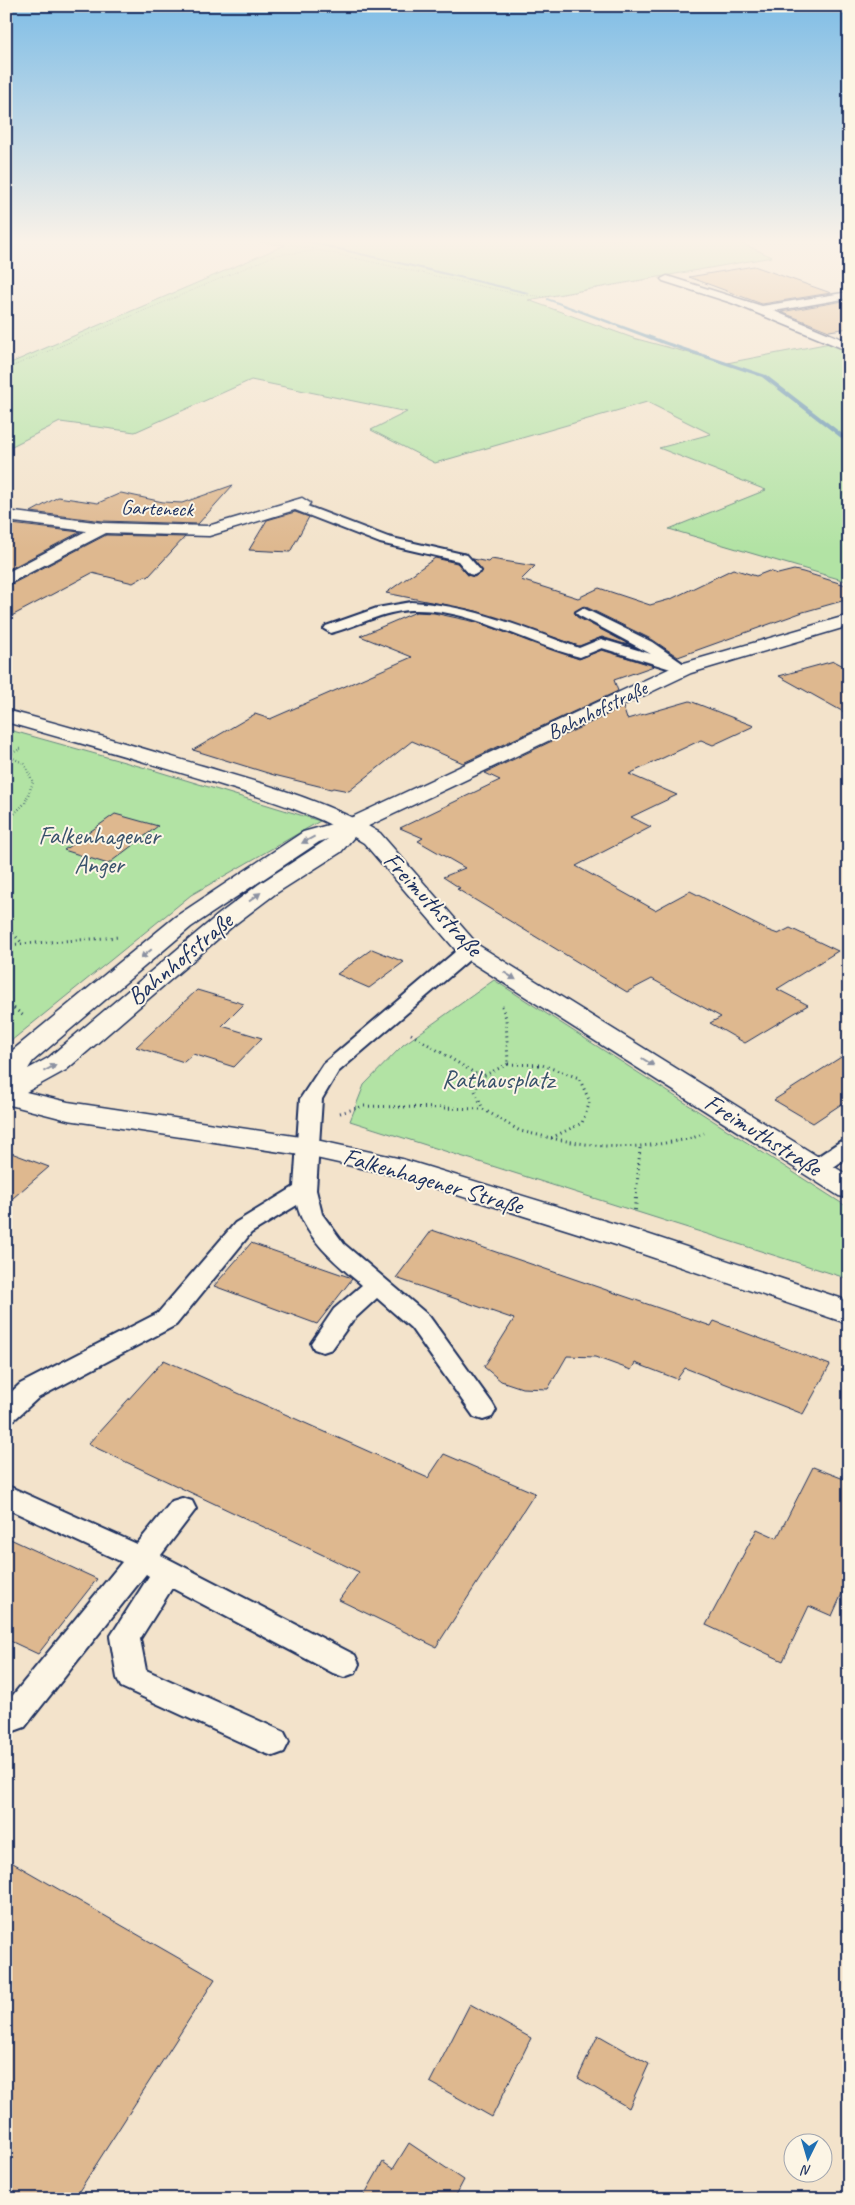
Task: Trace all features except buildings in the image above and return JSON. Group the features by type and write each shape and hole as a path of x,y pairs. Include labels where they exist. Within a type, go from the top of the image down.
{"street":[{"name":"Garteneck","path":"6,516 103,528 209,531 298,504"},
{"path":"6,580 103,528"},
{"name":"Bahnhofstraße","path":"6,1083 22,1056 183,922 311,837 354,825 684,669 849,620"},
{"name":"Freimuthstraße","path":"6,716 220,778 330,814 354,825 372,838 469,950 849,1189"},
{"name":"Bahnhofstraße","path":"6,1090 57,1064 226,920 267,888 333,846 354,825"},
{"name":"Falkenhagener Straße","path":"6,1096 68,1111 308,1134 402,1168 627,1238 849,1313"}],"lane":[{"path":"298,504 384,540 462,558 474,571"},
{"path":"331,629 390,608 418,605 451,608 580,653 601,643 684,669"},
{"path":"583,612 647,645 684,669"},
{"path":"469,950 330,1068 311,1099 305,1190 310,1215 336,1250 420,1322 484,1410"},
{"path":"816,1168 849,1146"},
{"path":"6,1412 29,1391 167,1319 243,1228 305,1190"},
{"path":"323,1343 343,1315 377,1285"},
{"path":"6,1496 155,1566 344,1664"},
{"path":"182,1509 155,1566 125,1638 132,1678 273,1742"},
{"path":"6,1712 14,1717 155,1566"}],"path":[{"path":"6,369 68,343"},
{"path":"6,756 24,763 33,782 25,803 6,822"},
{"path":"6,926 22,943"},
{"path":"6,945 121,937"},
{"path":"500,1000 506,1018 508,1064"},
{"path":"6,1002 25,1017"},
{"path":"388,1020 481,1077"},
{"path":"483,1109 475,1091 481,1077 508,1064 542,1065 579,1078 590,1102 582,1123 551,1138"},
{"path":"308,1134 364,1106 483,1109 520,1131 589,1146 640,1148 694,1138 736,1117"},
{"path":"634,1218 640,1148"}],"green space":[{"path":"57,343 651,343 727,363 830,343 849,351 849,582 669,529 766,490 659,448 711,434 647,402 435,463 371,430 407,412 251,380 135,432 60,422 6,449 6,365"},
{"name":"Falkenhagener Anger","path":"6,729 153,770 320,821 191,895 6,1045"},
{"name":"Rathausplatz","path":"494,980 849,1208 849,1279 350,1121 364,1085 403,1045"}],"waterway":[{"path":"665,343 764,376 849,442"}]}
